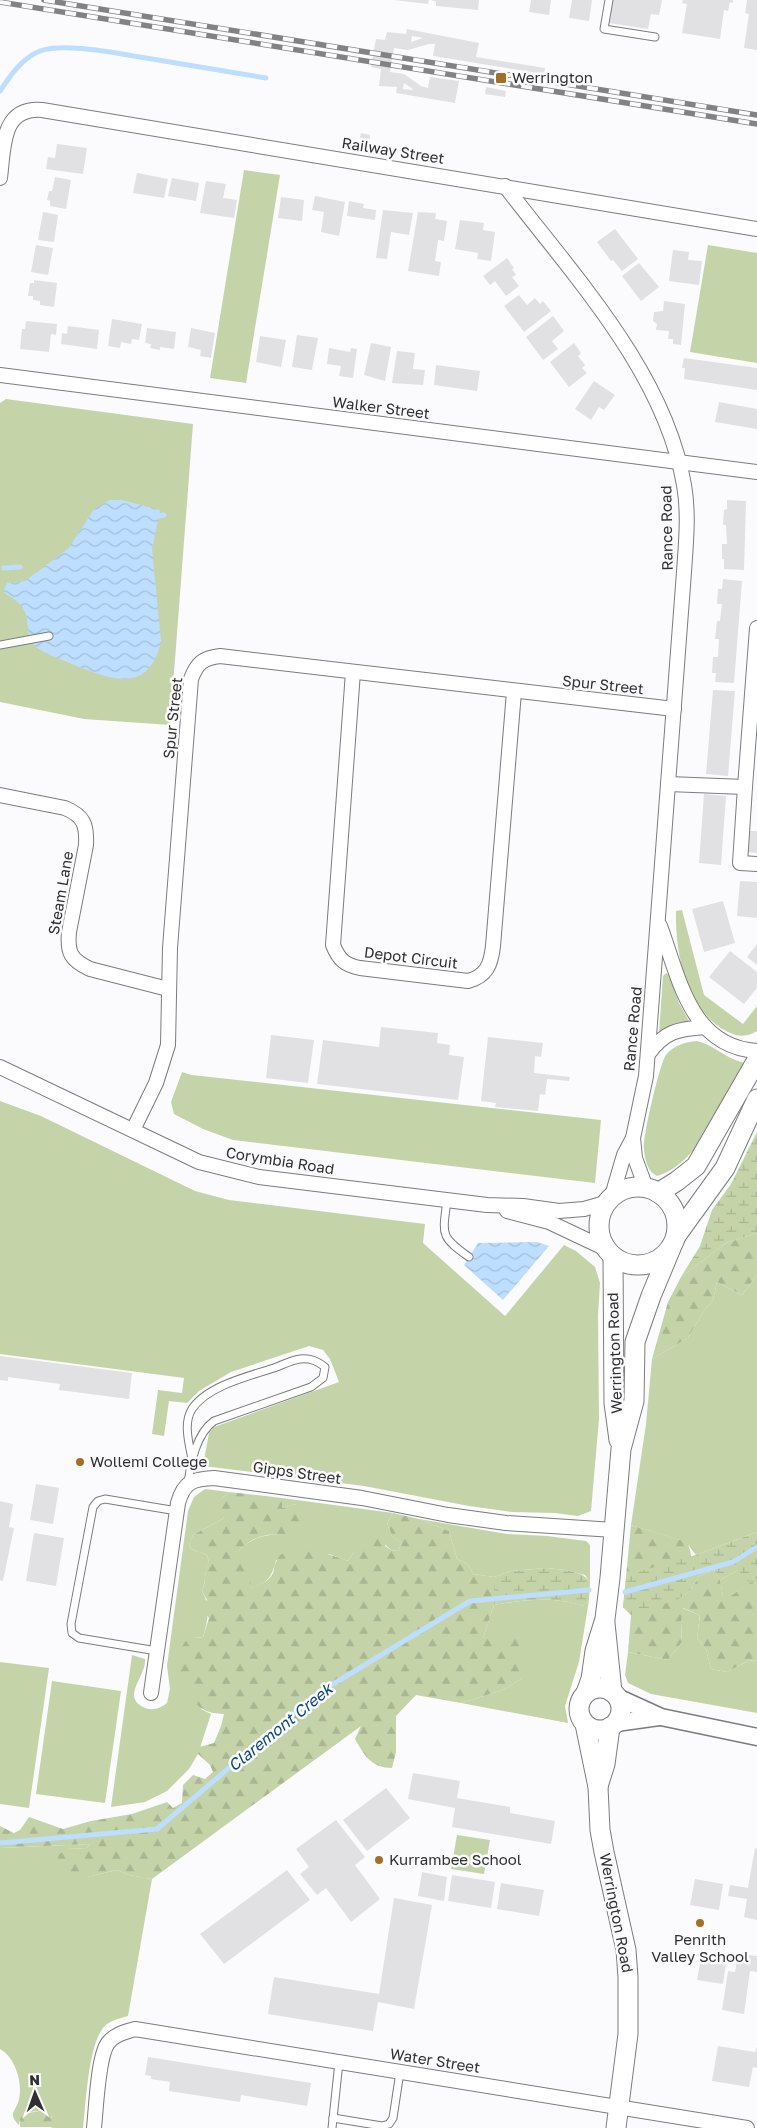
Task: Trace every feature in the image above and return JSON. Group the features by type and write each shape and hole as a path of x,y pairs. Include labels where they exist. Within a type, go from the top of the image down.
{"main road":[{"path":"652,1190 677,1182 696,1166 757,1060"},
{"name":"Werrington Road","path":"586,1693 591,1679 595,1651 605,1619 621,1449 634,1401 635,1342 650,1296 673,1242 725,1168 757,1099"},
{"path":"634,1187 652,1190 667,1200 674,1211 677,1223 673,1242 662,1258 650,1264 638,1266 625,1264 609,1253 599,1236 598,1223 609,1200 621,1190 634,1187"},
{"name":"Werrington Road","path":"609,1253 614,1402 621,1449"},
{"name":"Werrington Road","path":"605,1619 614,1695"},
{"path":"599,1688 614,1695 620,1710 613,1725 597,1730 585,1724 579,1712 579,1705 586,1693 599,1688"},
{"name":"Werrington Road","path":"585,1724 598,1787 600,1830 626,1950 628,2034 616,2128"},
{"name":"Werrington Road","path":"598,1787 613,1725"}],"street":[{"name":"Railway Street","path":"0,178 7,131 10,123 22,112 32,109 757,229"},
{"name":"Rance Road","path":"505,186 608,320 633,356 660,410 679,463 686,500 686,538 648,1054 642,1099 633,1138 624,1156 609,1200"},
{"name":"Walker Street","path":"0,375 757,472"},
{"path":"757,628 740,862 757,864"},
{"name":"Spur Street","path":"133,1130 164,1064 168,1045 168,989 191,679 194,668 200,661 220,656 674,710"},
{"name":"Depot Circuit","path":"353,672 333,945 338,957 347,965 360,968 468,981 478,978 487,971 492,960 514,692"},
{"path":"668,784 745,788"},
{"name":"Steam Lane","path":"0,795 65,808 73,811 83,820 87,831 86,845 69,932 68,944 71,955 78,963 90,969 168,989"},
{"name":"Rance Road","path":"658,921 682,990 691,1008 705,1027 720,1040 735,1047 757,1051"},
{"path":"648,1054 658,1041 670,1033 705,1027"},
{"name":"Corymbia Road","path":"0,1067 199,1162 226,1170 446,1200 559,1211 584,1209 609,1200"},
{"name":"Rance Road","path":"633,1138 635,1158 652,1190"},
{"name":"Corymbia Road","path":"487,1205 549,1222 609,1253"},
{"name":"Gipps Street","path":"188,1483 200,1479 214,1478 362,1498 448,1515 497,1522 614,1530"},
{"path":"150,1692 177,1511 182,1492 188,1483"},
{"path":"614,1695 661,1717 757,1737"},
{"path":"613,1725 661,1717"},
{"name":"Water Street","path":"94,2128 103,2055 108,2044 118,2034 135,2029 747,2128"}],"lane":[{"path":"609,0 604,28 655,37"},
{"path":"0,645 49,636"},
{"path":"446,1200 444,1233 452,1245 469,1257"},
{"path":"188,1483 192,1459 204,1428 214,1421 311,1387 324,1378 325,1367 316,1360 300,1359 232,1382 203,1398 192,1410 188,1420 187,1434 192,1459"},
{"path":"157,1651 79,1638 72,1633 71,1624 93,1507 98,1501 105,1499 177,1511"},
{"path":"332,2128 339,2062"},
{"path":"333,2118 382,2126 389,2124 393,2118 400,2072"}],"green space":[{"path":"244,170 280,175 246,383 210,378"},
{"path":"708,245 757,253 757,363 690,352"},
{"path":"6,399 193,424 170,725 84,719 0,702 0,403"},
{"path":"682,910 704,995 743,1024 757,1006 757,1031 743,1036 728,1032 714,1023 693,996 681,963 678,945 676,911"},
{"path":"666,973 670,976 679,1003 689,1021 659,1033 663,976"},
{"path":"697,1041 732,1059 745,1063 720,1111 698,1145 672,1169 657,1176 647,1165 644,1143 648,1117 660,1071 666,1055 676,1046"},
{"path":"182,1072 192,1075 601,1120 595,1183 233,1140 203,1129 174,1114 171,1102"},
{"path":"0,1101 41,1116 195,1191 229,1200 425,1224 423,1243 505,1316 564,1245 576,1251 595,1267 600,1283 598,1315 599,1419 591,1511 578,1516 555,1513 512,1512 469,1506 364,1486 203,1466 209,1433 214,1427 339,1382 330,1359 323,1350 309,1346 231,1372 199,1391 187,1403 169,1401 164,1436 152,1434 158,1390 182,1393 184,1378 0,1354"},
{"path":"757,1132 757,1233 726,1243 681,1277 700,1246 712,1210 731,1184"},
{"path":"757,1233 757,1275 742,1295 717,1282 713,1300 703,1312 688,1338 652,1359 668,1302 681,1277 726,1243"},
{"path":"757,1275 757,1532 696,1555 686,1542 631,1525 646,1424 652,1359 688,1338 703,1312 713,1300 717,1282 742,1295"},
{"path":"205,1489 229,1492 221,1499 224,1518 193,1535 189,1544 191,1549 207,1555 209,1562 202,1591 208,1608 206,1625 203,1637 193,1638 194,1684 201,1709 211,1714 198,1754 189,1769 167,1791 145,1802 111,1807 132,1655 145,1659 144,1667 136,1685 135,1700 145,1708 151,1709 160,1708 167,1703 170,1689 167,1666 188,1511 194,1497"},
{"path":"229,1492 282,1498 282,1508 296,1504 304,1507 306,1526 298,1538 274,1534 267,1535 253,1540 239,1550 252,1569 250,1588 269,1579 276,1562 289,1550 299,1549 320,1552 348,1561 353,1553 364,1546 373,1548 373,1534 377,1529 387,1533 385,1546 391,1550 398,1551 402,1543 392,1536 387,1523 393,1513 419,1519 449,1531 457,1559 468,1564 473,1574 494,1577 494,1605 483,1638 498,1635 507,1636 521,1643 523,1658 521,1679 503,1690 461,1703 416,1695 396,1716 396,1752 392,1768 379,1766 365,1755 355,1739 361,1726 152,1879 129,1875 117,1870 87,1877 62,1876 55,1867 59,1854 68,1849 87,1848 90,1844 0,1848 0,1826 14,1833 20,1830 29,1817 63,1829 91,1821 132,1814 167,1802 173,1808 182,1803 183,1785 193,1775 205,1779 213,1772 210,1765 198,1754 199,1747 214,1743 224,1714 207,1711 200,1708 193,1701 194,1684 182,1678 179,1662 184,1643 191,1638 203,1637 209,1618 203,1610 204,1603 207,1600 202,1591 209,1562 207,1555 191,1549 189,1544 193,1535 224,1518 219,1508 221,1499"},
{"path":"282,1498 393,1513 387,1523 392,1536 402,1543 398,1551 391,1550 373,1534 373,1548 353,1553 348,1561 329,1554 276,1560 268,1579 250,1588 239,1550 258,1538 281,1534 296,1504 282,1508"},
{"path":"419,1519 507,1534 547,1536 586,1541 590,1545 590,1582 585,1575 566,1570 546,1568 511,1571 494,1577 473,1574 468,1564 457,1559 449,1531"},
{"path":"631,1525 687,1542 690,1550 691,1564 679,1599 690,1591 699,1576 714,1570 720,1580 723,1596 732,1595 750,1583 734,1566 757,1544 757,1660 748,1661 727,1672 711,1669 706,1649 697,1638 700,1615 683,1608 681,1623 682,1642 668,1660 628,1652 631,1615 623,1607"},
{"path":"757,1532 757,1578 751,1583 738,1570 720,1580 714,1570 699,1576 690,1591 679,1599 631,1615 623,1607 626,1581 634,1573 696,1555"},
{"path":"546,1568 576,1572 586,1578 590,1582 589,1600 582,1606 550,1600 527,1600 494,1605 494,1577 511,1571"},
{"path":"738,1570 751,1583 732,1595 723,1597 720,1580"},
{"path":"527,1600 550,1600 582,1606 589,1600 579,1662 565,1706 568,1723 461,1703 503,1690 521,1679 483,1638 494,1605"},
{"path":"682,1608 700,1615 697,1638 706,1649 711,1669 727,1672 748,1661 757,1660 757,1713 651,1694 628,1683 625,1675 628,1652 668,1660 682,1642"},
{"path":"0,1662 49,1668 29,1808 0,1804"},
{"path":"52,1681 121,1691 105,1803 36,1794"},
{"path":"457,1835 490,1840 484,1874 451,1869"},
{"path":"90,1844 87,1848 68,1849 87,1877 117,1870 129,1875 152,1879 128,2016 107,2024 96,2043 89,2073 83,2128 50,2128 53,2127 52,2117 44,2110 30,2112 20,2119 19,2125 14,2119 13,2114 20,2093 19,2078 14,2064 0,2049 0,1848"},
{"path":"44,2110 49,2113 54,2121 53,2127 20,2127 20,2119 23,2114"}],"water":[{"path":"110,500 122,500 160,510 152,549 161,641 155,658 147,670 137,676 126,679 113,678 86,670 42,651 31,641 23,608 16,600 3,592 7,583 25,581 69,548 94,509"},
{"path":"537,1242 549,1246 503,1300 464,1265 478,1243"}],"building":[{"path":"394,0 429,0 428,4"},
{"path":"431,0 479,0 478,10 436,6 436,2"},
{"path":"531,0 551,0 549,15 529,12"},
{"path":"572,0 592,0 589,21 569,18"},
{"path":"613,0 662,0 659,15 651,14 648,29 609,23"},
{"path":"683,0 733,0 733,3 730,2 728,11 724,10 720,39 682,33 687,4 682,3"},
{"path":"747,0 757,0 757,50 744,48 749,14 745,13"},
{"path":"407,29 479,43 476,57 545,68 544,74 433,56 435,44 408,50 394,48 390,72 404,74 421,86 428,88 430,77 459,81 455,103 396,93 397,87 379,86 381,69 371,67 376,39 385,40 387,32 406,34","holes":["412,36 423,38 411,42","404,83 414,90 403,89"]},
{"path":"486,87 506,91 505,97 485,94"},
{"path":"361,133 370,135 370,139 360,138"},
{"path":"57,144 87,148 83,174 46,169 48,157 55,158"},
{"path":"137,173 168,179 164,198 133,193"},
{"path":"55,177 71,180 66,209 50,206 50,201 47,200 49,191 52,191"},
{"path":"172,178 199,183 196,201 168,196"},
{"path":"206,181 226,184 223,198 237,200 234,218 200,213"},
{"path":"315,196 345,202 339,236 321,232 324,212 312,210"},
{"path":"281,197 304,200 302,221 278,218"},
{"path":"349,201 364,204 363,208 376,210 375,220 347,216"},
{"path":"383,210 413,213 409,235 391,232 387,259 376,258"},
{"path":"43,212 58,215 54,242 38,240"},
{"path":"418,212 436,213 435,219 447,221 444,241 438,240 435,261 441,262 439,276 408,271"},
{"path":"460,220 484,223 483,230 495,232 491,261 477,259 478,253 455,249"},
{"path":"615,229 638,259 622,271 613,260 611,261 597,242"},
{"path":"36,245 53,248 48,275 31,272"},
{"path":"673,250 689,252 688,260 702,261 699,285 669,281"},
{"path":"507,258 514,268 512,269 516,275 512,277 519,286 506,296 495,281 490,285 483,276"},
{"path":"639,263 659,287 641,301 622,276"},
{"path":"34,280 57,283 54,307 40,305 40,301 33,300 33,296 28,296 30,283 34,283"},
{"path":"519,295 527,305 535,298 540,304 543,301 551,311 524,332 504,306"},
{"path":"664,301 685,304 681,345 673,344 673,339 668,339 669,331 656,330 657,324 653,321 654,312 663,311"},
{"path":"553,316 564,331 552,341 558,349 543,360 526,337"},
{"path":"112,319 142,324 139,340 132,339 131,344 121,342 120,348 108,346"},
{"path":"26,321 57,324 56,335 51,334 49,352 20,349 22,329 25,329"},
{"path":"68,326 99,330 97,349 61,344 62,333 67,334"},
{"path":"147,328 176,332 174,349 160,347 160,350 150,348 151,344 145,343"},
{"path":"191,328 215,333 211,358 200,356 201,350 188,347"},
{"path":"297,335 318,338 312,370 292,367"},
{"path":"260,336 286,340 281,367 256,362"},
{"path":"371,343 391,347 385,381 364,375"},
{"path":"574,343 581,353 578,356 585,365 582,368 587,373 569,387 550,362"},
{"path":"329,348 350,352 351,348 357,349 353,378 339,376 341,366 327,364"},
{"path":"397,351 415,353 413,369 425,370 423,385 392,383"},
{"path":"684,358 757,368 757,390 684,379 685,368 682,368"},
{"path":"436,365 480,371 477,391 434,385"},
{"path":"594,381 615,395 604,410 599,407 591,420 575,409"},
{"path":"719,402 757,409 757,429 715,422"},
{"path":"727,500 746,501 744,570 724,569 722,544 727,544 726,525 723,525"},
{"path":"723,579 742,581 734,683 715,682 716,673 712,673 713,657 718,657 719,639 715,639 717,621 720,621 722,604 717,604 718,589 722,589"},
{"path":"713,690 735,691 728,776 706,774"},
{"path":"704,794 726,796 721,865 699,863"},
{"path":"748,831 757,831 757,853 747,852"},
{"path":"740,881 757,882 757,918 737,916"},
{"path":"723,901 735,943 704,952 692,909"},
{"path":"757,944 757,965 747,957"},
{"path":"730,951 757,972 757,988 744,1004 709,977"},
{"path":"381,1027 438,1033 437,1043 450,1045 449,1055 464,1057 458,1100 317,1084 323,1040 379,1047"},
{"path":"271,1035 314,1040 308,1083 266,1078"},
{"path":"488,1037 543,1043 541,1057 535,1056 534,1073 570,1077 569,1081 547,1079 545,1095 540,1094 538,1111 495,1107 496,1103 481,1101"},
{"path":"0,1356 132,1373 129,1399 59,1390 60,1384 8,1377 8,1381 0,1380"},
{"path":"36,1484 59,1488 53,1524 30,1520"},
{"path":"0,1501 13,1504 9,1527 14,1528 3,1581 0,1580"},
{"path":"34,1533 64,1538 56,1586 26,1581"},
{"path":"413,1773 460,1781 457,1798 510,1807 510,1813 555,1821 551,1844 452,1827 455,1808 408,1799"},
{"path":"386,1788 410,1818 367,1851 343,1820"},
{"path":"336,1820 365,1857 355,1865 380,1899 351,1922 326,1888 317,1895 300,1874 309,1867 296,1849"},
{"path":"755,1848 757,1849 757,1920 744,1917 747,1899 728,1896 730,1885 748,1888"},
{"path":"287,1870 310,1900 224,1964 200,1934"},
{"path":"422,1872 447,1877 444,1901 418,1896"},
{"path":"452,1875 495,1882 491,1908 448,1901"},
{"path":"695,1879 723,1884 719,1910 690,1905"},
{"path":"501,1883 544,1890 539,1916 497,1909"},
{"path":"394,1898 432,1905 414,2009 378,2002 373,2031 268,2014 274,1977 379,1994"},
{"path":"702,1951 727,1956 723,1984 697,1980"},
{"path":"738,1954 757,1956 757,1972 750,1971 744,2014 722,2010 728,1971 735,1972"},
{"path":"718,2046 755,2052 757,2047 757,2068 753,2067 749,2087 712,2081"},
{"path":"148,2057 311,2083 307,2106 241,2095 240,2102 169,2091 170,2082 151,2079 151,2076 145,2075"}],"waterway":[{"path":"0,91 12,74 28,58 40,51 63,48 107,52 266,78"},
{"path":"154,517 164,515"},
{"path":"4,568 20,567"},
{"name":"Claremont Creek","path":"625,1592 733,1562 757,1547"},
{"name":"Claremont Creek","path":"0,1843 157,1829 315,1695 470,1601 589,1590"}],"railway":[{"path":"44,0 757,115"},
{"path":"0,2 757,124"}],"place":[{"name":"Werrington","path":"501,78"},
{"name":"Wollemi College","path":"80,1462"},
{"name":"Kurrambee School","path":"379,1860"},
{"name":"Penrith Valley School","path":"700,1923"}]}
